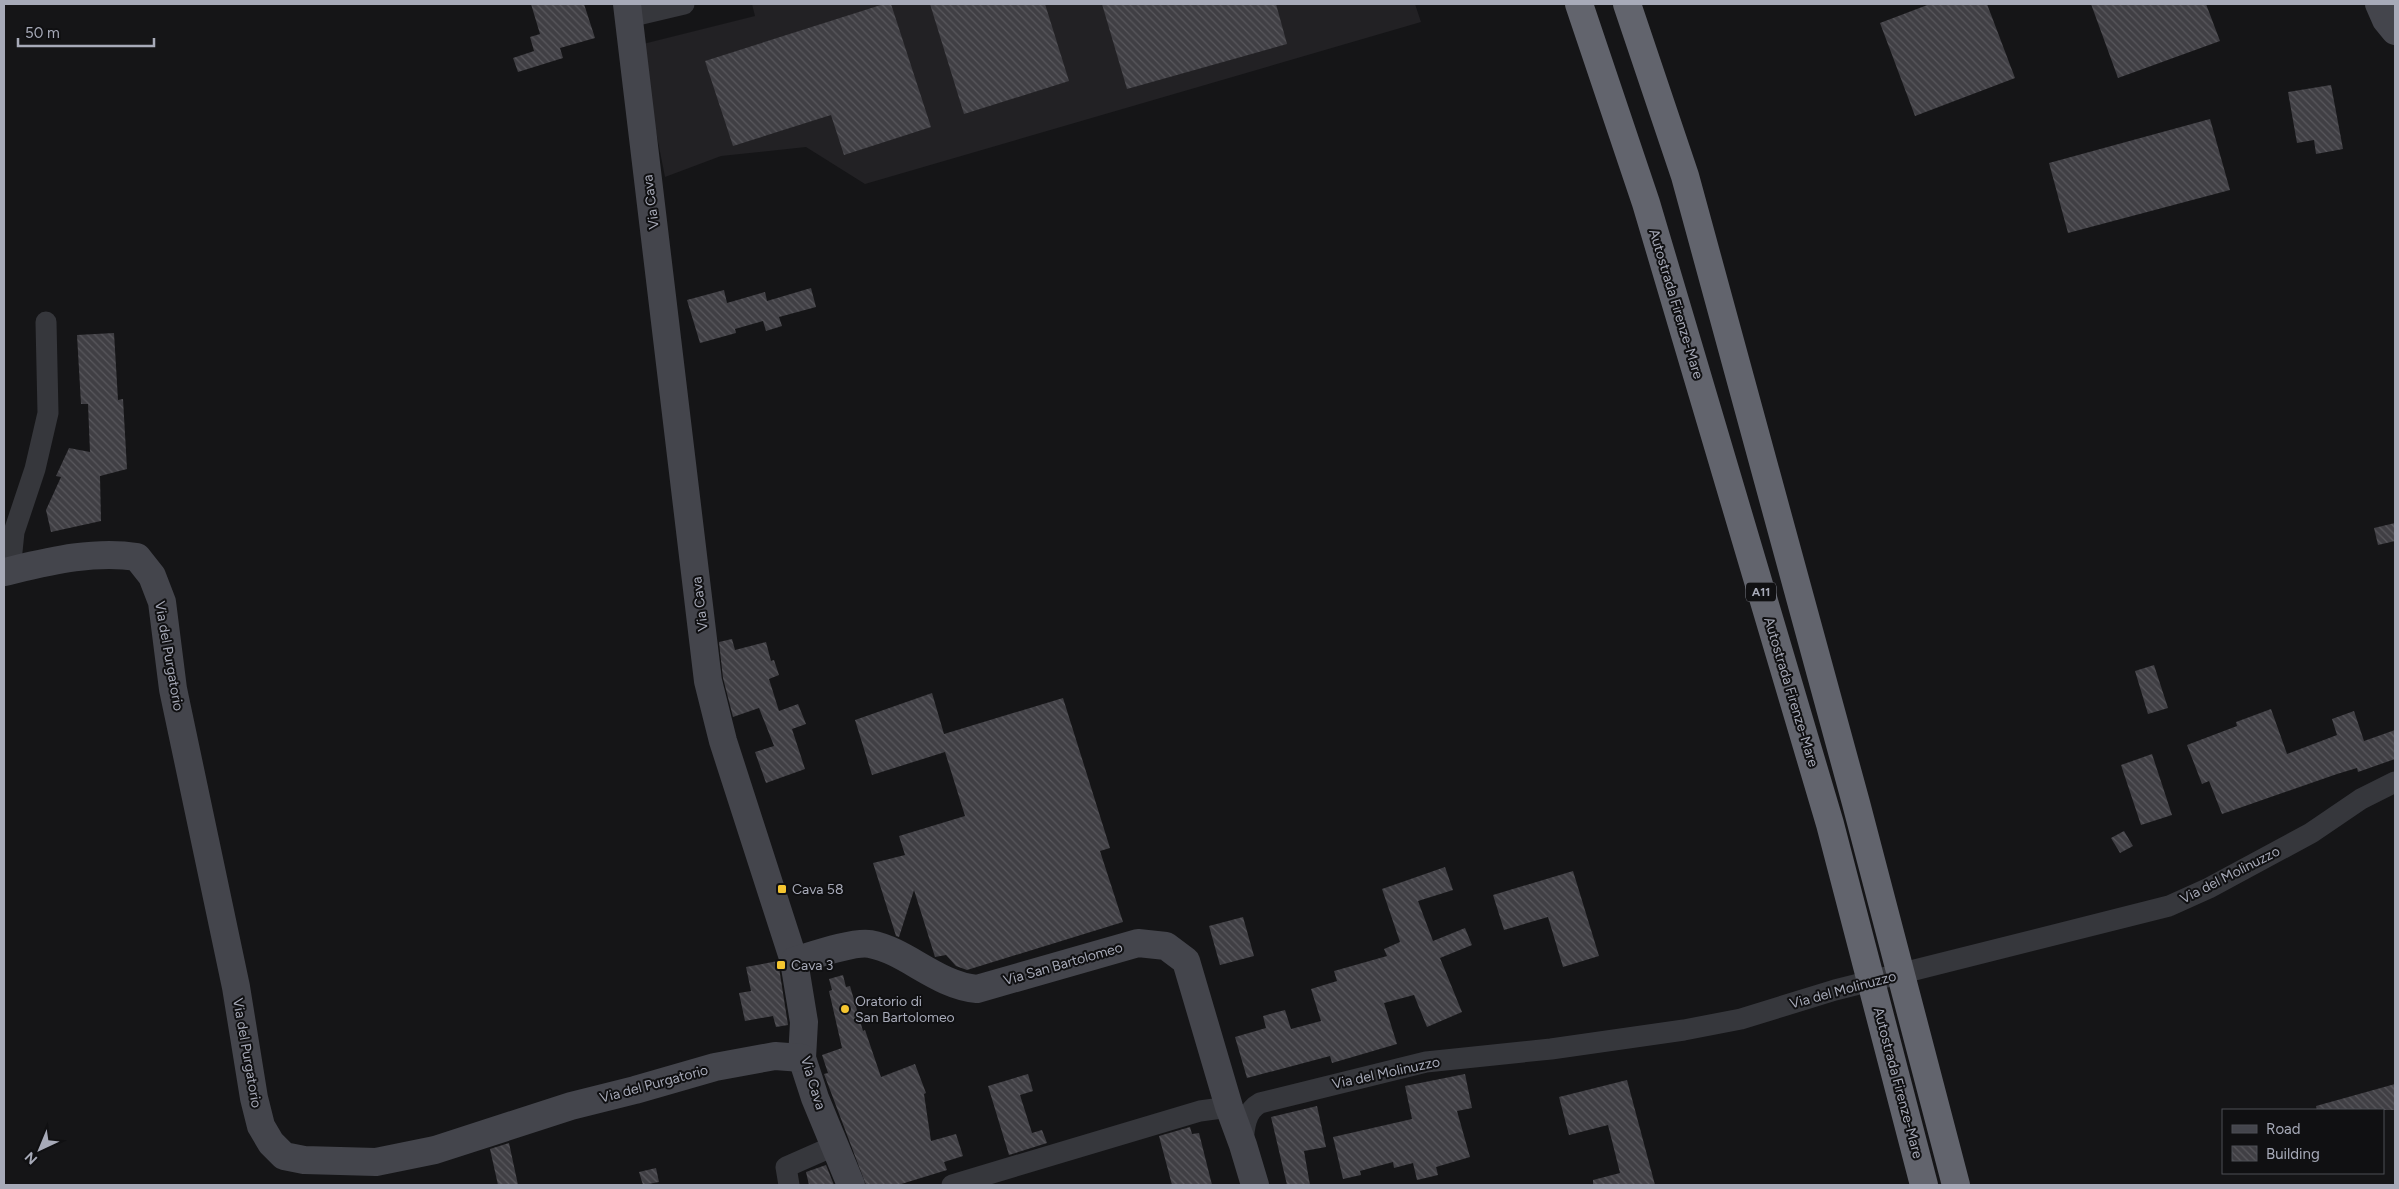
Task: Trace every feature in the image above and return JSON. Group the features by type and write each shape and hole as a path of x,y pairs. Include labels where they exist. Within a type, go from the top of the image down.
{"highway":[{"name":"Autostrada Firenze-Mare","path":"1580,4 1646,203 1827,814 1924,1185"},
{"name":"A11","path":"1627,4 1685,176 1856,803 1956,1185"}],"street":[{"path":"628,10 684,4"},
{"path":"2380,4 2386,20 2395,31"},
{"name":"Via Cava","path":"628,10 708,680 723,741 794,961 804,1022 802,1058 815,1098 851,1185"},
{"path":"7,572 14,532 35,469 48,413 46,322"},
{"name":"Via del Purgatorio","path":"7,572 93,554 114,553 137,557 152,576 162,602 174,689 234,977 254,1098 261,1126 271,1143 284,1156 304,1160 376,1162 435,1150 571,1106 715,1067 775,1056 802,1058"},
{"name":"Via del Molinuzzo","path":"1243,1145 1244,1129 1249,1112 1260,1103 1426,1062 1551,1050 1684,1030 1741,1018 1835,990 2169,906 2209,888 2311,833 2361,799 2395,782"},
{"name":"Via San Bartolomeo","path":"794,961 869,944 890,952 959,987 977,989 1138,943 1166,946 1186,961 1229,1107 1255,1185"},
{"path":"952,1185 1200,1111 1229,1107"},
{"path":"789,1185 786,1167 836,1145"}],"shaded area":[{"path":"752,4 1415,4 1421,22 865,184 806,147 721,156 665,177 639,45 755,16"}],"building":[{"path":"531,4 584,4 595,38 560,48 563,58 518,72 513,58 534,51 530,37 540,34"},
{"path":"884,4 891,4 931,127 844,155 831,115 733,146 705,61"},
{"path":"930,4 1045,4 1069,81 964,114"},
{"path":"1102,4 1276,4 1287,44 1127,89"},
{"path":"1930,4 1987,4 2015,78 1915,116 1880,23"},
{"path":"2091,4 2206,4 2220,41 2118,78"},
{"path":"2331,85 2343,149 2316,154 2314,140 2297,143 2288,92"},
{"path":"2210,119 2230,190 2068,233 2049,163"},
{"path":"811,288 816,307 779,317 782,326 766,331 763,321 735,329 736,333 700,343 687,300 724,290 727,303 765,292 767,301"},
{"path":"114,333 118,400 123,399 127,469 100,476 101,521 51,532 46,510 61,477 56,476 69,448 90,452 88,404 81,404 77,335"},
{"path":"2395,523 2395,541 2378,545 2374,528"},
{"path":"732,639 735,650 766,642 771,661 774,660 779,675 769,679 779,711 798,704 806,724 792,729 805,769 766,783 755,752 774,746 759,708 733,717 723,678 719,642"},
{"path":"2154,665 2168,708 2148,714 2135,671"},
{"path":"932,693 944,734 1063,698 1110,848 1100,851 1123,922 967,970 956,966 946,955 935,957 914,890 899,937 896,936 873,863 905,855 899,836 965,816 945,752 872,775 855,720"},
{"path":"2271,709 2287,754 2337,735 2332,719 2354,711 2364,741 2395,730 2395,759 2358,772 2357,768 2337,774 2222,814 2209,781 2202,784 2187,745 2237,726 2236,722"},
{"path":"2152,754 2172,815 2141,825 2121,765"},
{"path":"2124,831 2133,846 2120,853 2111,838"},
{"path":"1445,867 1453,890 1418,901 1433,941 1465,928 1472,945 1440,958 1462,1012 1427,1027 1414,995 1384,1003 1397,1044 1332,1063 1330,1056 1247,1078 1235,1037 1266,1028 1263,1016 1285,1010 1291,1029 1321,1021 1311,989 1337,981 1334,971 1387,956 1384,949 1400,942 1382,889"},
{"path":"1573,871 1599,956 1563,967 1548,917 1504,930 1493,895"},
{"path":"1243,917 1254,956 1220,965 1209,926"},
{"path":"778,961 788,1025 776,1027 773,1016 745,1021 739,993 751,991 746,967"},
{"path":"843,975 846,987 850,986 863,1031 865,1030 881,1077 915,1064 926,1093 924,1094 931,1141 956,1134 963,1156 944,1162 947,1170 898,1185 866,1185 824,1074 828,1073 822,1055 842,1048 829,991 832,990 829,979"},
{"path":"1028,1074 1033,1091 1020,1095 1032,1133 1042,1130 1047,1143 1009,1155 988,1086"},
{"path":"1465,1074 1472,1108 1457,1111 1470,1157 1436,1167 1438,1175 1417,1180 1413,1163 1394,1168 1393,1162 1360,1171 1361,1175 1343,1179 1333,1137 1412,1119 1405,1086"},
{"path":"1627,1080 1655,1185 1593,1185 1593,1180 1620,1173 1608,1125 1569,1135 1559,1097"},
{"path":"2395,1084 2395,1110 2317,1109 2316,1106"},
{"path":"1317,1106 1326,1147 1304,1151 1310,1185 1287,1185 1271,1117"},
{"path":"1190,1127 1192,1134 1199,1133 1212,1185 1172,1185 1159,1136"},
{"path":"509,1143 518,1185 498,1185 490,1149"},
{"path":"826,1165 834,1185 809,1185 806,1172"},
{"path":"656,1168 659,1182 643,1185 639,1172"}],"place":[{"name":"Cava 58","path":"782,889"},
{"name":"Cava 3","path":"781,965"},
{"name":"Oratorio di San Bartolomeo","path":"845,1009"}]}
